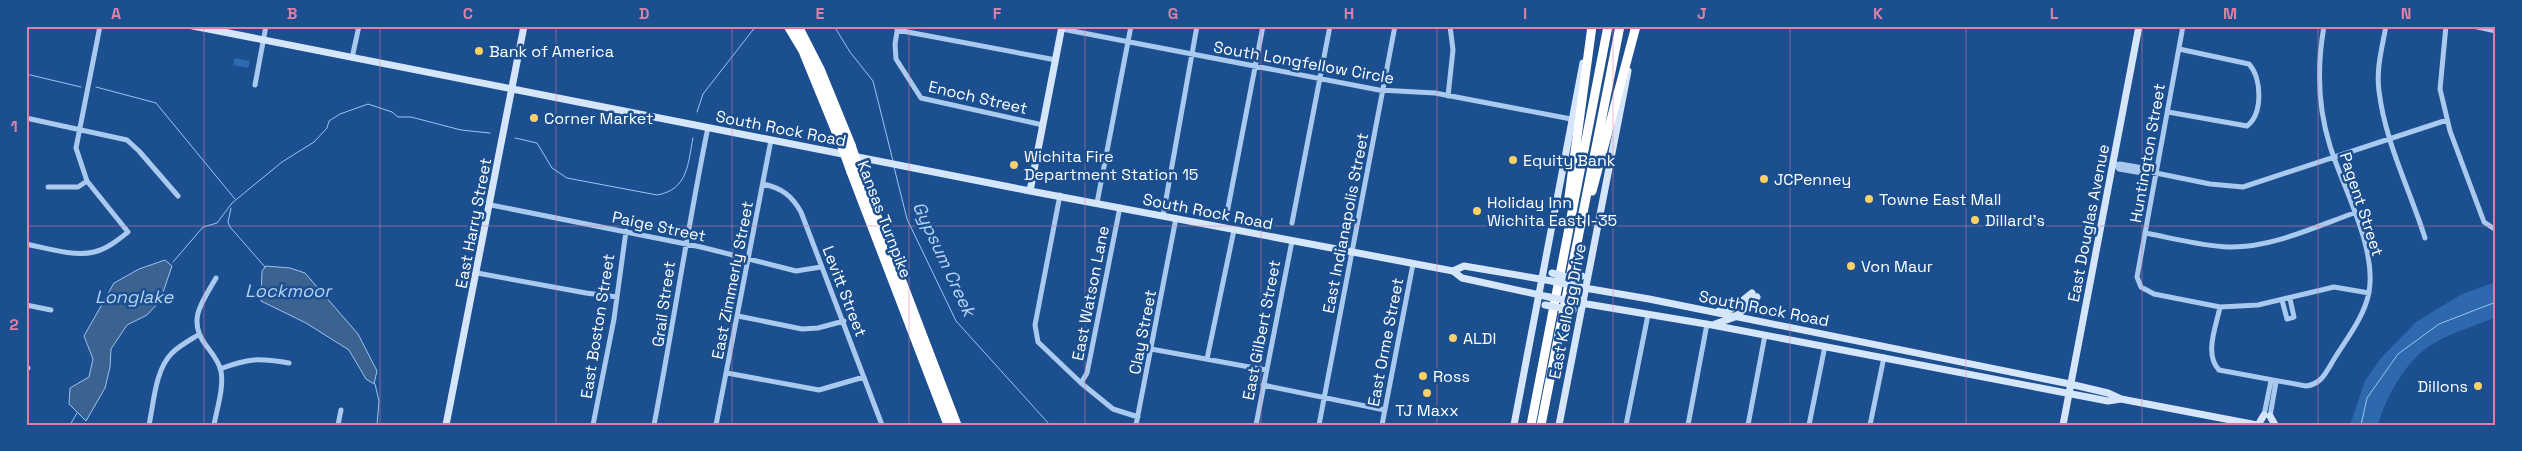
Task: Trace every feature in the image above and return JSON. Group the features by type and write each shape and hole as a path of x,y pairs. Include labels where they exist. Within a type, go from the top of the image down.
{"highway":[{"name":"Kansas Turnpike","path":"788,26 803,51 841,144 856,172 957,425"},
{"name":"Kansas Turnpike","path":"798,26 820,69 851,145 856,172 948,425"},
{"path":"1561,269 1592,26"},
{"path":"1531,425 1608,26"},
{"path":"1541,425 1620,26"},
{"path":"1571,271 1636,26"}],"main road":[{"name":"South Rock Road","path":"193,26 1030,191 1060,195 1453,271 1462,278 1579,303 1709,324 2108,401 2121,399"},
{"name":"East Harry Street","path":"446,425 491,205 524,26"},
{"name":"East Kellogg Drive","path":"1514,425 1571,119 1592,26"},
{"name":"East Kellogg Drive","path":"1559,425 1579,322 1579,303 1590,266 1636,26"},
{"name":"East Douglas Avenue","path":"2063,425 2115,165 2139,26"},
{"path":"1030,191 1062,28"},
{"path":"1544,262 1552,277 1574,279 1582,276 1590,266"},
{"name":"South Rock Road","path":"1453,271 1464,266 1541,279 1552,277 1582,288 2070,384 2108,392 2121,399"},
{"path":"1709,312 1733,308 1754,295 1750,304 1750,314 1762,322"},
{"path":"1709,324 1735,317 1750,304"},
{"path":"1535,314 1545,305 1572,310 1579,322"},
{"path":"2121,399 2257,425 2267,416 2275,425"}],"street":[{"path":"26,244 72,252 93,253 113,244 128,232 87,181 76,148 100,26"},
{"path":"255,85 266,26"},
{"path":"352,58 359,26"},
{"name":"East Watson Lane","path":"1098,203 1131,26"},
{"path":"1162,216 1197,26"},
{"path":"1227,213 1263,26"},
{"path":"1292,223 1330,26"},
{"name":"East Indianapolis Street","path":"1319,425 1395,26"},
{"path":"1448,96 1453,50 1450,26"},
{"name":"Huntington Street","path":"2184,26 2168,112 2154,173 2137,277 2140,287 2154,294 2220,307"},
{"name":"Pagent Street","path":"2220,307 2210,354 2219,370 2306,386 2319,382 2350,334 2369,293 2370,265 2322,116 2319,84 2320,47 2324,26"},
{"path":"2386,26 2379,66 2379,91 2390,138 2425,238"},
{"path":"2446,26 2440,89 2448,120 2484,222 2496,230"},
{"path":"2473,26 2496,31"},
{"path":"898,28 1056,60"},
{"name":"Enoch Street","path":"898,28 894,48 896,59 912,86 920,97 926,101 1044,125"},
{"name":"South Longfellow Circle","path":"1062,28 1382,91 1448,96 1571,119"},
{"path":"2168,112 2247,126 2256,118 2258,106 2256,74 2249,64 2179,50"},
{"path":"26,118 127,140 178,196"},
{"path":"2115,165 2120,169 2148,174 2154,173 2210,184 2243,187 2448,120"},
{"name":"Grail Street","path":"654,425 673,330 685,244 708,127"},
{"name":"East Zimmerly Street","path":"716,425 771,140"},
{"path":"48,187 78,186 87,181"},
{"name":"Levitt Street","path":"763,184 777,187 795,201 801,212 882,425"},
{"path":"1060,195 1035,325 1038,342 1081,383 1113,409 1138,417"},
{"name":"Paige Street","path":"491,205 626,231 796,271 822,266"},
{"name":"East Watson Lane","path":"1081,383 1087,373 1120,207"},
{"path":"2145,233 2229,247 2260,244 2354,213"},
{"name":"Clay Street","path":"1136,425 1176,218"},
{"path":"1208,359 1234,230"},
{"name":"East Boston Street","path":"593,425 617,296 626,231"},
{"name":"East Gilbert Street","path":"1256,425 1292,241"},
{"name":"East Orme Street","path":"1382,425 1413,264"},
{"path":"477,273 577,292 617,296"},
{"path":"214,425 221,381 220,369 198,335 196,324 197,317 216,278"},
{"path":"2220,307 2258,305 2290,299 2334,287 2369,293"},
{"path":"2282,300 2287,318 2294,317 2290,299"},
{"path":"26,305 51,310"},
{"path":"1626,425 1648,315"},
{"path":"738,316 802,328 818,328 844,321"},
{"path":"1688,425 1709,324"},
{"path":"150,425 160,371 173,351 198,335"},
{"path":"1748,425 1766,335"},
{"path":"1809,425 1825,346"},
{"path":"1151,349 1266,370"},
{"path":"1870,425 1884,357"},
{"path":"220,369 242,361 260,358 289,363"},
{"path":"727,373 819,390 864,377"},
{"path":"2267,416 2273,381"},
{"path":"1263,385 1385,410"},
{"path":"338,425 341,410"}],"shaded area":[{"path":"235,58 250,61 248,68 233,65"},
{"path":"2496,282 2496,317 2446,337 2431,345 2413,360 2392,391 2378,425 2350,425 2365,381 2381,358 2416,322 2462,294"}],"water":[{"name":"Longlake","path":"165,260 172,266 160,301 147,315 127,325 111,349 110,367 105,388 86,421 69,404 70,388 89,377 93,359 84,336 114,283 139,269"},
{"name":"Lockmoor","path":"266,266 290,268 305,273 358,334 377,371 374,384 366,379 349,350 306,323 261,301 262,271"}],"waterway":[{"path":"697,112 703,94 756,26"},
{"name":"Gypsum Creek","path":"834,26 850,52 873,81 893,161"},
{"path":"26,74 81,87"},
{"path":"96,87 156,103 235,199"},
{"path":"173,262 203,227 217,223 232,203 282,162 314,142 327,128 329,121 340,114 368,104 392,112 398,117 411,117 461,130 490,133"},
{"path":"515,138 537,143 552,168 567,178 657,195 675,188 681,181 688,166 693,138"},
{"name":"Gypsum Creek","path":"894,167 907,219 956,321 1050,425"},
{"path":"231,208 228,222 230,227 265,267"},
{"name":"Gypsum Creek","path":"2361,425 2367,398 2398,354 2439,324 2496,302"},
{"path":"375,384 379,401 377,425"},
{"path":"70,425 77,413"}],"place":[{"name":"Bank of America","path":"479,51"},
{"name":"Corner Market","path":"534,118"},
{"name":"Equity Bank","path":"1513,160"},
{"name":"Wichita Fire Department Station 15","path":"1014,165"},
{"name":"JCPenney","path":"1764,179"},
{"name":"Towne East Mall","path":"1869,199"},
{"name":"Holiday Inn Wichita East I-35","path":"1477,211"},
{"name":"Dillard's","path":"1975,220"},
{"name":"Von Maur","path":"1851,266"},
{"name":"ALDI","path":"1453,338"},
{"name":"Ross","path":"1423,376"},
{"name":"Dillons","path":"2478,386"},
{"name":"TJ Maxx","path":"1427,393"}]}
